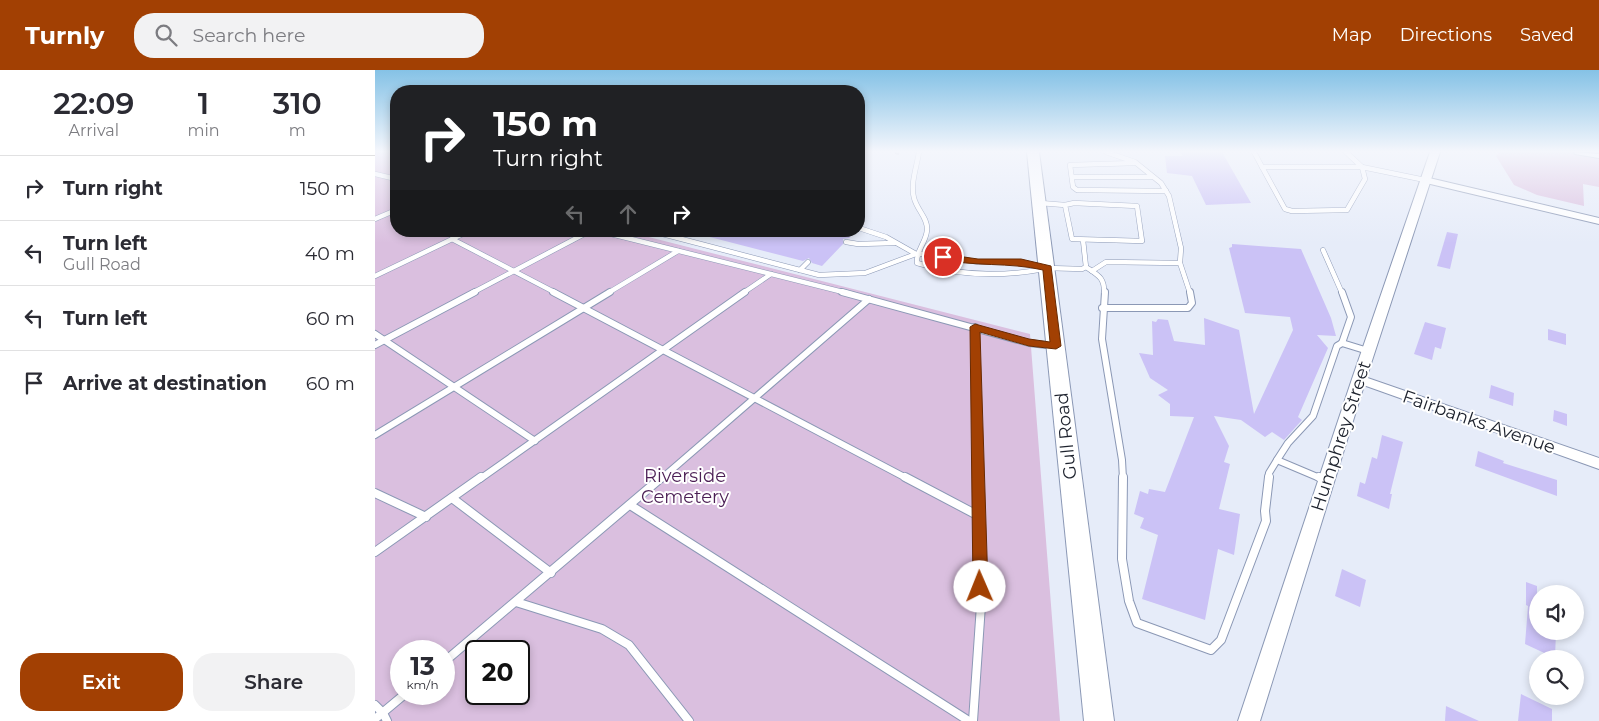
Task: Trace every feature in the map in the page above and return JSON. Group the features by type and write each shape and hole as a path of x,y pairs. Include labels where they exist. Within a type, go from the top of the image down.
{"main road":[{"name":"Gull Road","path":"1037,182 1099,721"}],"street":[{"name":"Humphrey Street","path":"1249,721 1424,182"},
{"path":"1435,182 1599,221"},
{"name":"Fairbanks Avenue","path":"1359,380 1599,464"}],"lane":[{"path":"915,182 913,195 916,205 927,223 928,230 924,242 916,254 917,263 956,272 1023,274 1047,268"},
{"path":"1073,182 1073,187 1077,190 1166,192"},
{"path":"1102,308 1189,308 1192,303 1188,283 1180,263 1181,248 1175,214 1160,182"},
{"path":"1270,182 1285,209 1325,212 1347,210 1363,182"},
{"path":"1040,203 1137,206 1142,240 1072,239 1065,205"},
{"path":"375,219 390,213"},
{"path":"865,230 896,243 916,254"},
{"path":"375,276 456,237"},
{"path":"375,345 579,237"},
{"path":"623,237 869,299 1029,343 1056,346"},
{"path":"675,237 819,275 865,273 916,254 929,254 978,262 1021,262 1047,268 1082,270 1086,267"},
{"path":"452,239 979,516"},
{"path":"1083,240 1086,267 1105,284 1102,308 1102,339 1122,460 1124,491 1122,559 1129,601 1137,623 1211,650 1221,640 1266,521 1265,511 1269,473 1288,443 1313,416 1337,346 1342,343 1351,317 1323,250"},
{"path":"846,242 896,243"},
{"path":"375,435 679,251"},
{"path":"800,270 808,262"},
{"path":"1092,272 1106,262 1180,263"},
{"path":"375,552 771,274"},
{"path":"455,653 631,505 869,299"},
{"path":"973,721 981,605 975,327"},
{"path":"375,334 535,441"},
{"path":"1342,343 1368,351"},
{"path":"1277,460 1326,480"},
{"path":"375,493 426,517"},
{"path":"453,498 551,573"},
{"path":"631,505 969,721"},
{"path":"516,602 603,629 629,645 689,721"},
{"path":"375,706 381,718 394,705"}],"green space":[{"name":"Riverside Cemetery","path":"375,182 390,182 390,237 649,237 1030,334 1060,721 375,721"},
{"path":"1512,182 1599,182 1599,187 1583,184 1584,206 1537,195 1514,185"}],"building":[{"path":"1195,182 1239,182 1251,203 1206,205"},
{"path":"1447,232 1458,234 1450,269 1437,266"},
{"path":"710,237 850,237 843,239 843,244 822,266 812,263 809,258 803,261"},
{"path":"1232,244 1301,249 1331,318 1336,336 1317,335 1328,348 1298,417 1302,420 1284,440 1272,432 1265,437 1241,420 1214,416 1229,446 1224,462 1230,464 1219,509 1240,514 1234,555 1218,549 1205,620 1142,599 1158,535 1140,528 1144,518 1134,514 1140,491 1148,494 1149,489 1165,492 1194,417 1170,416 1170,404 1158,395 1168,390 1150,378 1139,353 1153,355 1152,321 1156,322 1158,319 1168,320 1174,341 1205,345 1204,318 1239,330 1254,414 1293,330 1290,317 1245,313 1229,248 1232,247"},
{"path":"1425,322 1446,328 1441,349 1435,347 1432,360 1414,354"},
{"path":"1548,329 1566,334 1566,345 1548,340"},
{"path":"1491,385 1514,393 1513,406 1489,398"},
{"path":"1554,410 1567,414 1567,426 1553,421"},
{"path":"1382,435 1403,442 1390,494 1392,494 1389,509 1357,496 1360,482 1365,484 1372,457 1377,459"},
{"path":"1478,451 1504,461 1503,463 1557,480 1557,496 1475,466"},
{"path":"1342,569 1366,580 1360,607 1335,596"},
{"path":"1526,582 1534,585 1529,585 1529,640 1556,640 1555,650 1538,650 1525,644 1528,606 1526,605"},
{"path":"1521,694 1529,698 1529,705 1544,705 1552,709 1552,721 1518,721"},
{"path":"1446,706 1479,721 1445,721"}],"route":[{"path":"943,257 978,262 1021,262 1047,268 1048,271 1056,346 1029,343 975,327 980,587"}]}
